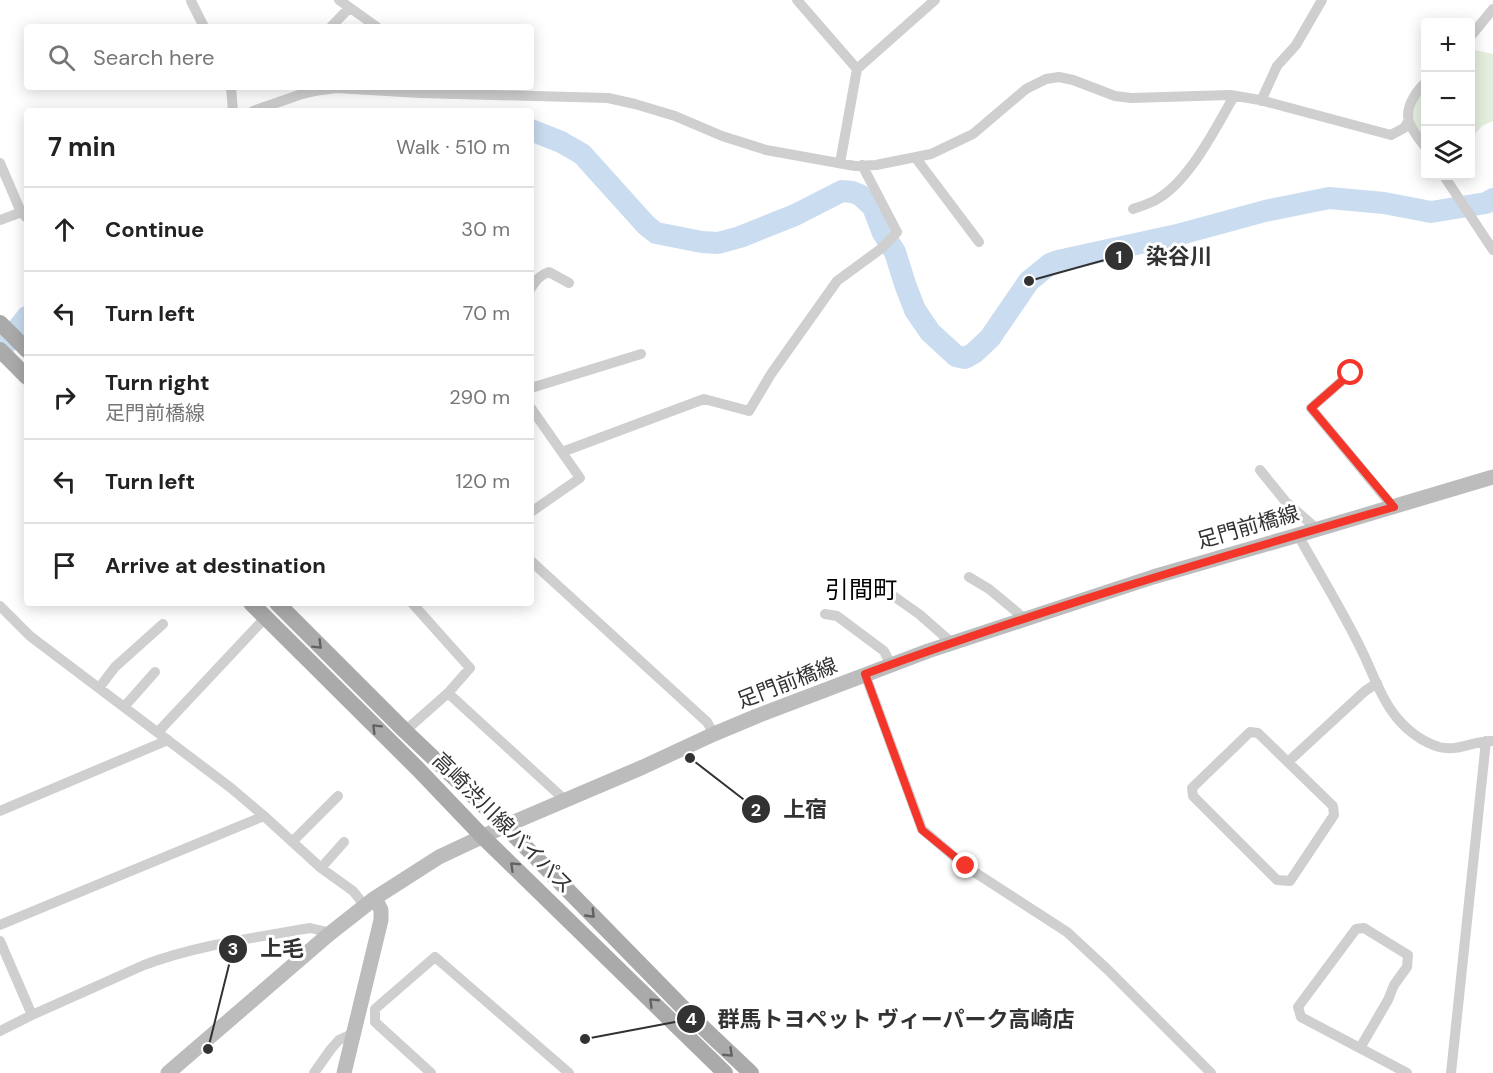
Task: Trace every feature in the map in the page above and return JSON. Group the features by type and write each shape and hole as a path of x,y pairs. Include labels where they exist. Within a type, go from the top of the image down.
{"main road":[{"path":"3,326 24,347"},
{"path":"0,350 24,374"},
{"name":"足門前橋線","path":"168,1073 328,935 370,902 439,857 505,826 791,702 952,643 1153,577 1493,477"},
{"name":"高崎渋川線バイパス","path":"254,606 483,837 725,1073"},
{"name":"高崎渋川線バイパス","path":"280,606 405,731 505,826 693,1018 751,1073"},
{"path":"344,1073 381,920 381,910 370,902"}],"street":[{"path":"339,0 373,24"},
{"path":"797,0 857,69"},
{"path":"840,163 857,69 935,0"},
{"path":"1261,100 1277,66 1296,45 1322,0"},
{"path":"191,1 202,24"},
{"path":"334,24 349,8"},
{"path":"1475,31 1493,9"},
{"path":"422,90 608,98 675,116 722,136 766,150 840,163 876,165 931,154 973,134 1026,89 1046,79 1059,77 1115,96 1131,98 1234,96 1261,100 1391,135 1404,128 1408,122 1409,106 1421,86"},
{"path":"231,90 232,108"},
{"path":"288,90 293,97"},
{"path":"261,108 322,90"},
{"path":"1133,209 1159,198 1179,180 1207,144 1234,96"},
{"path":"1408,122 1421,142"},
{"path":"915,157 979,242"},
{"path":"0,163 24,211"},
{"path":"562,452 704,399 748,411 771,374 837,281 882,248 897,232 862,165"},
{"path":"1447,180 1493,250"},
{"path":"0,220 24,213"},
{"path":"534,284 541,274 549,272 569,283"},
{"path":"534,387 641,354"},
{"path":"1351,373 1311,408 1394,507"},
{"path":"534,412 580,478 534,510"},
{"path":"1260,470 1286,502 1317,529"},
{"path":"1298,536 1360,646 1396,717 1426,742 1441,747 1458,748 1490,741 1451,1073"},
{"path":"534,564 707,722 714,734"},
{"path":"969,577 989,589 1024,618"},
{"path":"882,588 919,614 952,643"},
{"path":"0,606 30,636 231,788 321,868 370,902"},
{"path":"405,731 448,693 470,668 415,606"},
{"path":"825,614 837,616 884,651 891,665"},
{"path":"158,732 265,618"},
{"path":"99,688 115,667 163,624"},
{"path":"124,707 155,672"},
{"path":"865,674 922,830 966,866 1067,932 1210,1073"},
{"path":"1288,762 1365,691 1377,683"},
{"path":"448,693 565,800"},
{"path":"1250,732 1258,733 1288,762 1333,806 1334,815 1290,881 1277,880 1193,796 1192,788 1250,732"},
{"path":"0,812 168,740"},
{"path":"292,842 338,796"},
{"path":"0,925 264,816"},
{"path":"321,868 344,842"},
{"path":"0,1031 144,965 181,953 310,928 323,931 328,935"},
{"path":"1360,1048 1388,1000 1394,984 1407,967 1408,955 1364,928 1356,929 1298,1007 1301,1017 1407,1073"},
{"path":"0,941 32,1015"},
{"path":"424,1071 375,1022 375,1009 435,957 569,1073"},
{"path":"314,1073 339,1040 354,1033"}],"green space":[{"path":"1475,50 1493,54 1493,121 1482,126 1475,134"},
{"path":"1421,91 1421,142 1408,122"}],"waterway":[{"path":"534,131 561,142 582,154 646,225 656,233 718,243 740,237 795,215 842,191 860,195 873,207 883,233 895,252 915,310 930,332 956,356 965,358 990,338 1029,281 1050,264 1058,261 1177,235 1265,211 1329,198 1384,203 1431,212 1486,203 1493,199"},
{"path":"0,351 24,321"}],"place":[{"name":"染谷川","path":"1029,281"},
{"name":"上宿","path":"690,758"},
{"name":"群馬トヨペット ヴィーパーク高崎店","path":"585,1039"},
{"name":"上毛","path":"208,1049"}],"district":[{"name":"引間町","path":"861,590"}],"route":[{"path":"966,866 922,830 865,674 1024,618 1153,577 1394,507 1311,408 1351,373"}]}
